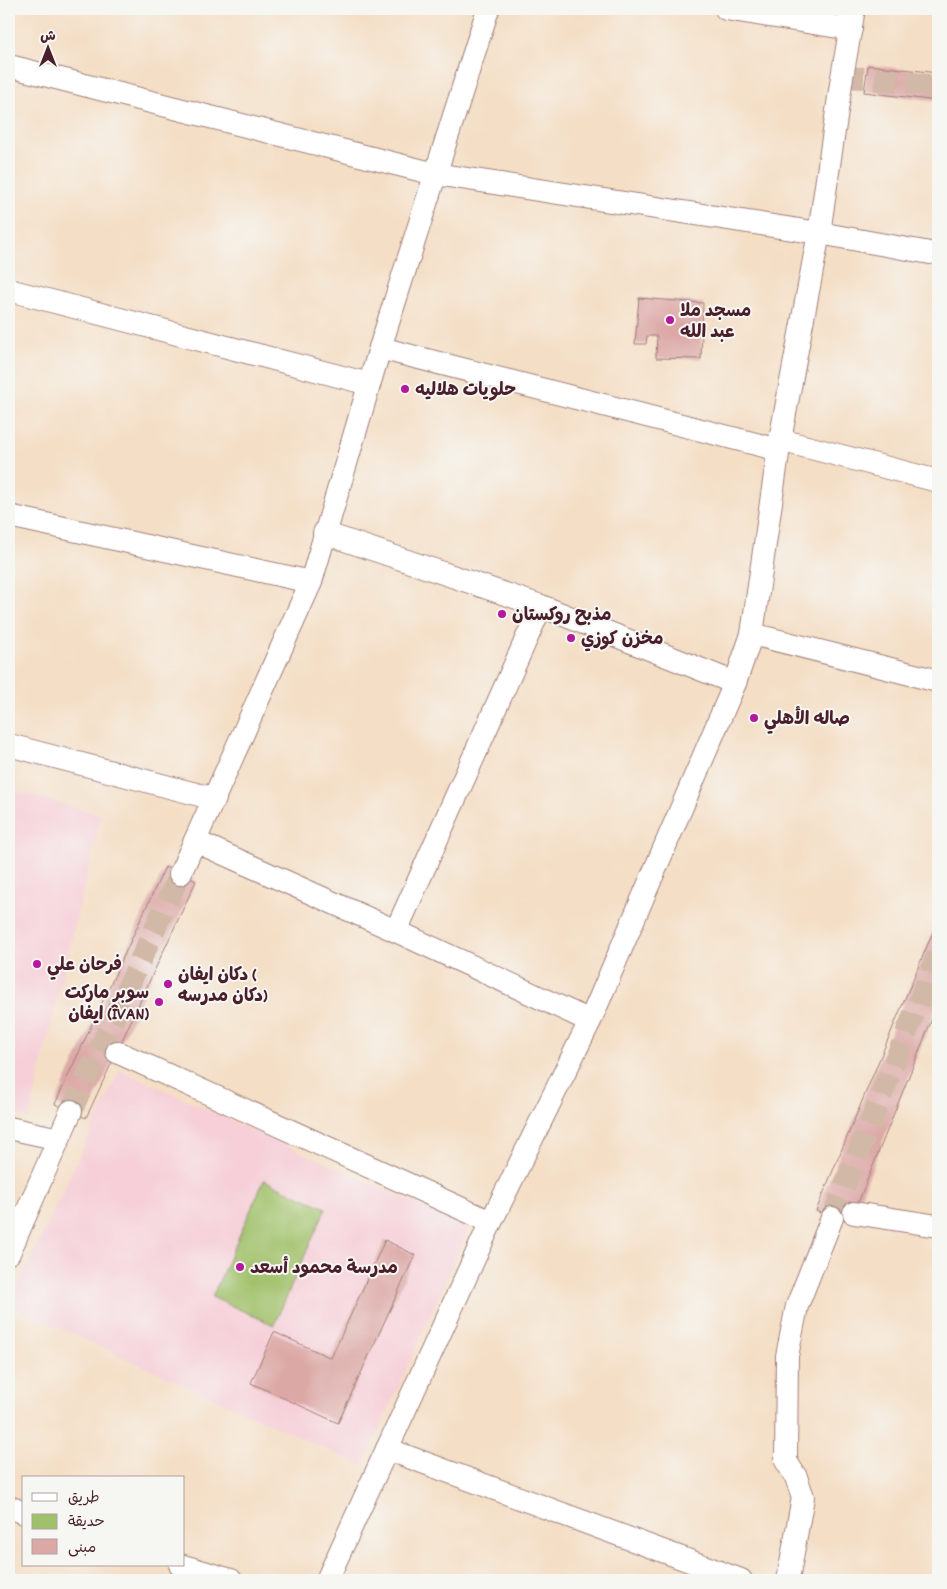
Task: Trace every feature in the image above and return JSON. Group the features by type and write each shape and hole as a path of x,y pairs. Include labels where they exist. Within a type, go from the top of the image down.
{"street":[{"path":"180,874 311,582 380,348 488,9"},
{"path":"327,1580 491,1222 590,1020 735,683 752,634 780,445 820,233 842,78 853,19 726,9"},
{"path":"9,66 435,174 820,233 930,253"},
{"path":"9,290 369,384"},
{"path":"380,348 780,445 938,481"},
{"path":"9,516 311,582"},
{"path":"324,533 542,606 735,683"},
{"path":"396,931 542,606"},
{"path":"752,634 938,681"},
{"path":"9,745 215,799"},
{"path":"195,841 590,1020"},
{"path":"117,1052 491,1222"},
{"path":"9,1252 71,1111"},
{"path":"9,1128 59,1140"},
{"path":"854,1213 938,1226"},
{"path":"788,1580 803,1497 796,1477 786,1461 787,1356 797,1306 832,1218"},
{"path":"387,1449 741,1580"},
{"path":"9,1507 22,1512"},
{"path":"183,1566 231,1580"}],"shaded area":[{"name":"فرحان علي","path":"9,789 101,815 29,1118 9,1112"},
{"name":"مدرسة محمود أسعد","path":"120,1070 469,1228 363,1466 9,1305"}],"green space":[{"path":"264,1180 326,1208 274,1325 212,1297"}],"building":[{"path":"868,65 938,73 938,101 864,92"},
{"name":"مسجد ملا عبد الله","path":"639,298 703,303 701,359 656,358 657,336 647,336 646,344 635,344"},
{"path":"165,867 196,881 86,1118 55,1104"},
{"path":"938,920 938,1004 854,1213 845,1220 832,1218 816,1211"},
{"path":"385,1240 415,1255 338,1423 251,1383 274,1332 331,1358"}],"tunnel":[{"path":"842,77 938,86"},
{"path":"71,1111 180,874"},
{"path":"832,1218 938,954"}],"place":[{"name":"مسجد ملا عبد الله","path":"670,320"},
{"name":"حلويات هلاليه","path":"405,389"},
{"name":"مذبح روكستان","path":"502,614"},
{"name":"مخزن كوزي","path":"571,638"},
{"name":"صاله الأهلي","path":"754,718"},
{"name":"فرحان علي","path":"37,964"},
{"name":"دكان ايفان ( دكان مدرسه)","path":"168,984"},
{"name":"سوبر ماركت ايفان (ÎVAN)","path":"159,1002"},
{"name":"مدرسة محمود أسعد","path":"240,1267"}]}
